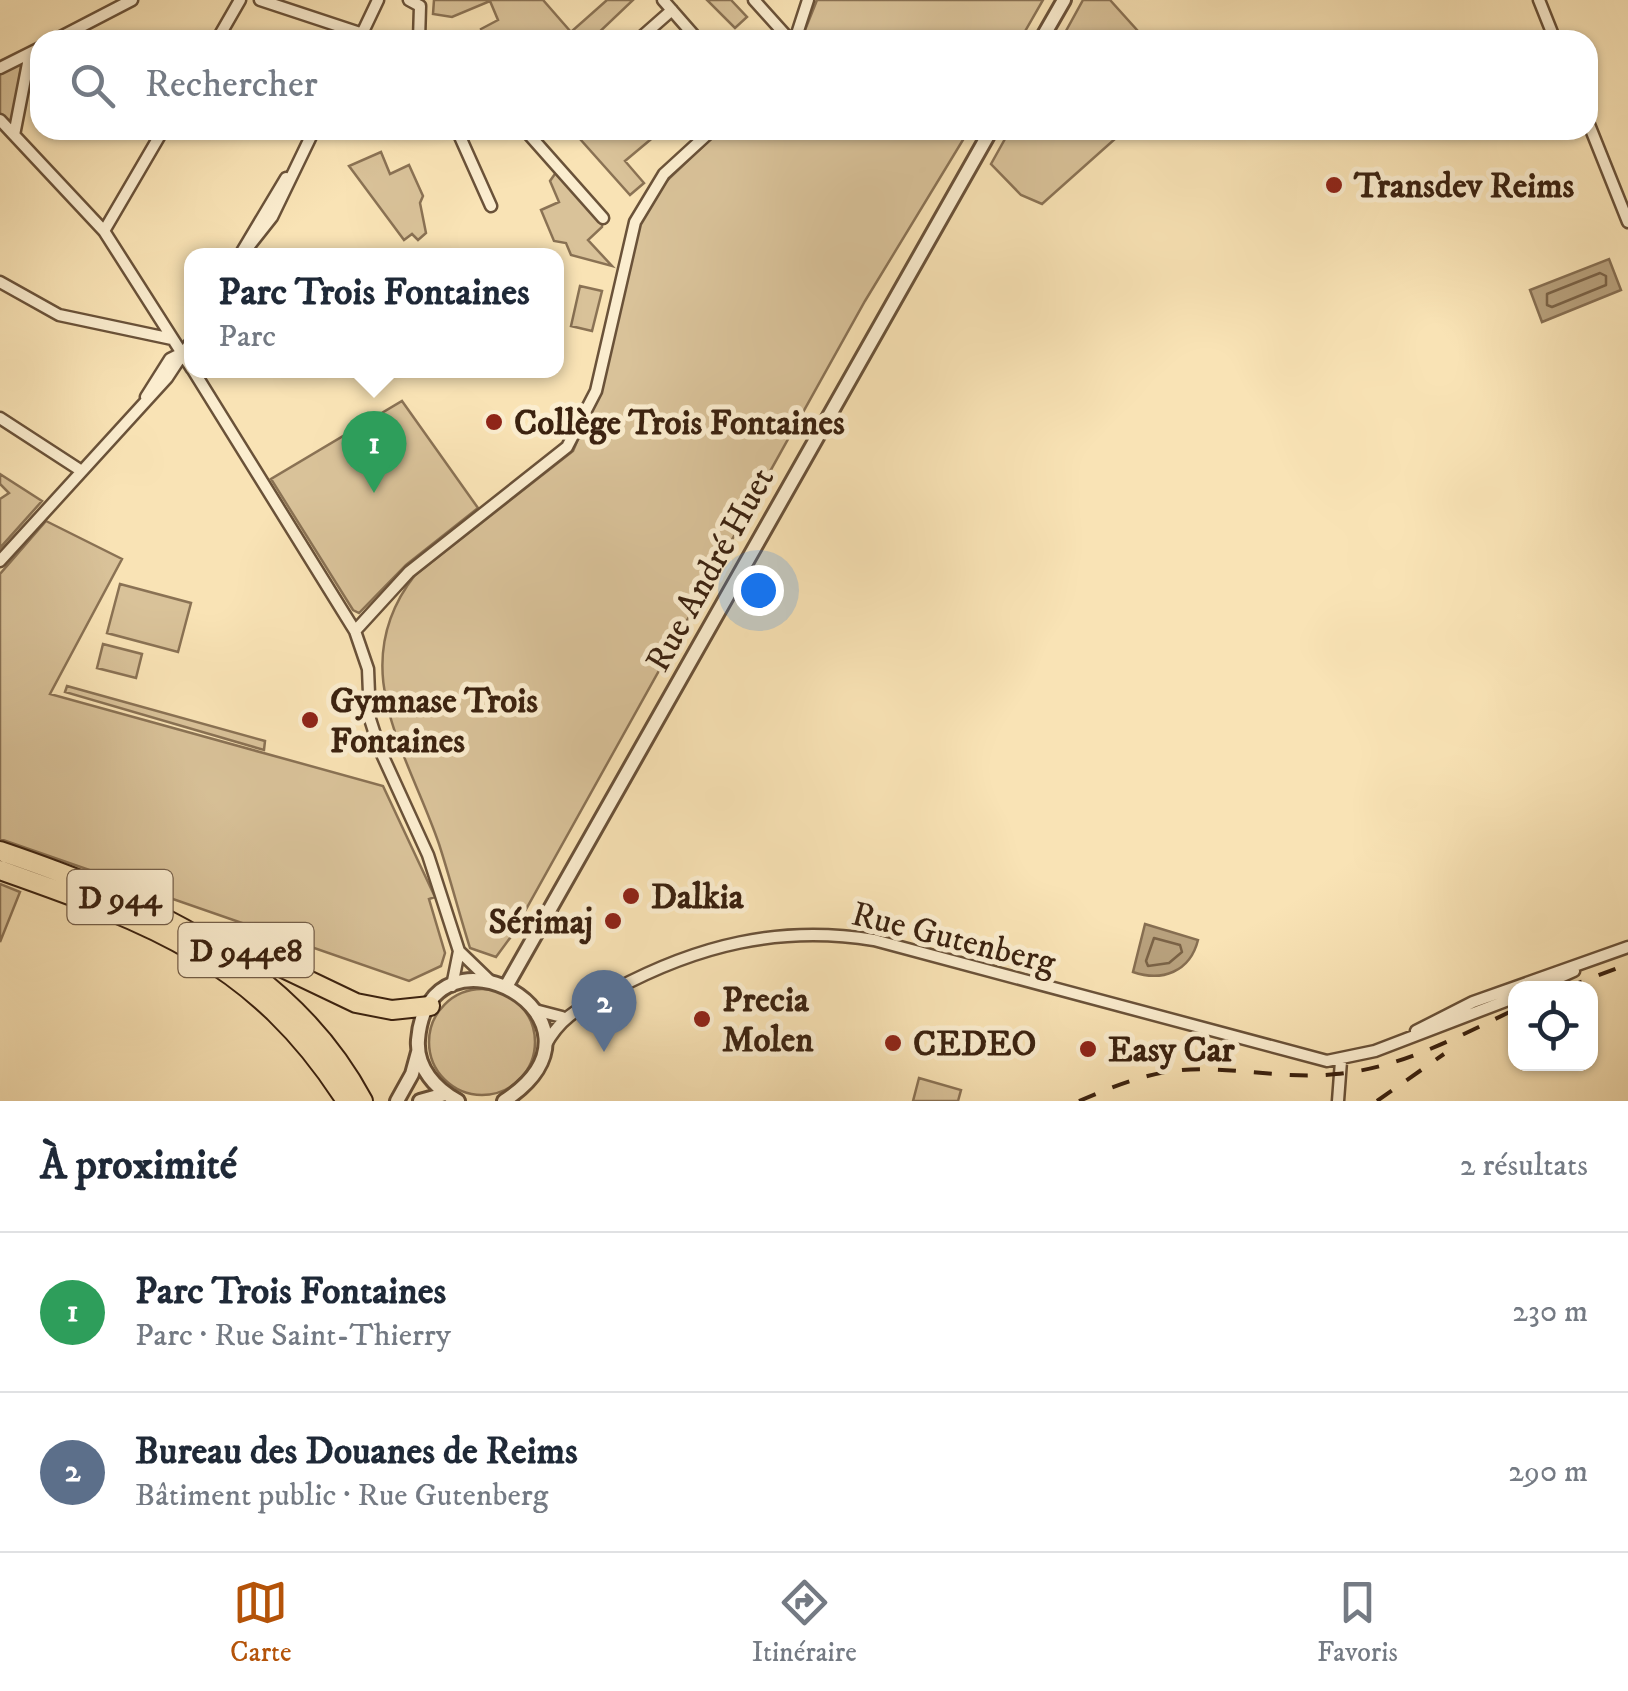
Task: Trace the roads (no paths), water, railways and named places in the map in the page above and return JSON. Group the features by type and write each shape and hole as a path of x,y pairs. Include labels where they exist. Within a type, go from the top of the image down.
{"highway":[{"name":"D 944","path":"0,852 66,874 160,914 233,958 288,1003 356,1099"},
{"name":"D 944","path":"0,870 169,936 202,953 280,1015 356,1099"},
{"name":"D 944e8","path":"66,874 133,895 356,1003 392,1010 430,1006"}],"street":[{"path":"74,30 132,0"},
{"path":"222,30 240,0"},
{"path":"260,0 342,30"},
{"path":"364,30 378,0"},
{"path":"662,0 689,30"},
{"path":"754,0 783,30"},
{"path":"799,30 808,0"},
{"path":"1048,30 1064,0"},
{"path":"1539,0 1551,30"},
{"path":"418,2 419,30"},
{"path":"649,30 672,10"},
{"path":"0,68 30,53"},
{"path":"0,142 14,135 30,70"},
{"path":"0,120 104,231 184,357"},
{"path":"104,231 158,140"},
{"path":"247,248 272,217 308,140"},
{"path":"462,140 492,206"},
{"path":"538,140 603,218"},
{"path":"355,631 410,572 567,447 596,391 636,222 664,174 701,140"},
{"name":"Rue André Huet","path":"508,985 984,140"},
{"path":"1595,140 1628,222"},
{"path":"0,282 59,315 172,339"},
{"path":"0,561 146,398 170,358 184,351"},
{"path":"197,378 355,631 368,670 374,734 428,855 459,951 489,980"},
{"path":"2,424 80,470"},
{"name":"Rue Gutenberg","path":"562,1017 670,962 718,944 764,936 814,934 874,940 1300,1056 1341,1061"},
{"path":"1550,981 1628,947"},
{"path":"452,986 459,951"},
{"path":"1404,1039 1473,1002 1549,973 1578,967"},
{"path":"397,1101 412,1074 422,1021 430,1006 452,986 489,980 508,985 535,1010 562,1017 526,1087 504,1101"},
{"path":"1338,1101 1341,1061 1508,1000"},
{"path":"535,1010 544,1047"},
{"path":"418,1049 423,1067 445,1094 458,1101"},
{"path":"420,1101 445,1094"}],"water":[{"path":"1609,259 1621,290 1542,322 1530,290"},
{"path":"1145,924 1198,940 1189,960 1164,975 1133,972"}],"railway":[{"path":"1583,981 1628,964"},
{"path":"1079,1101 1142,1077 1182,1070 1297,1075 1360,1071 1428,1050 1508,1013"},
{"path":"1377,1101 1444,1054"}],"place":[{"name":"Transdev Reims","path":"1334,185"},
{"name":"Collège Trois Fontaines","path":"494,422"},
{"name":"Parc Trois Fontaines","path":"374,493"},
{"name":"Gymnase Trois Fontaines","path":"310,720"},
{"name":"Dalkia","path":"631,896"},
{"name":"Sérimaj","path":"613,921"},
{"name":"Precia Molen","path":"702,1019"},
{"name":"CEDEO","path":"893,1043"},
{"name":"Easy Car","path":"1088,1049"},
{"name":"Bureau des Douanes de Reims","path":"604,1052"}]}
